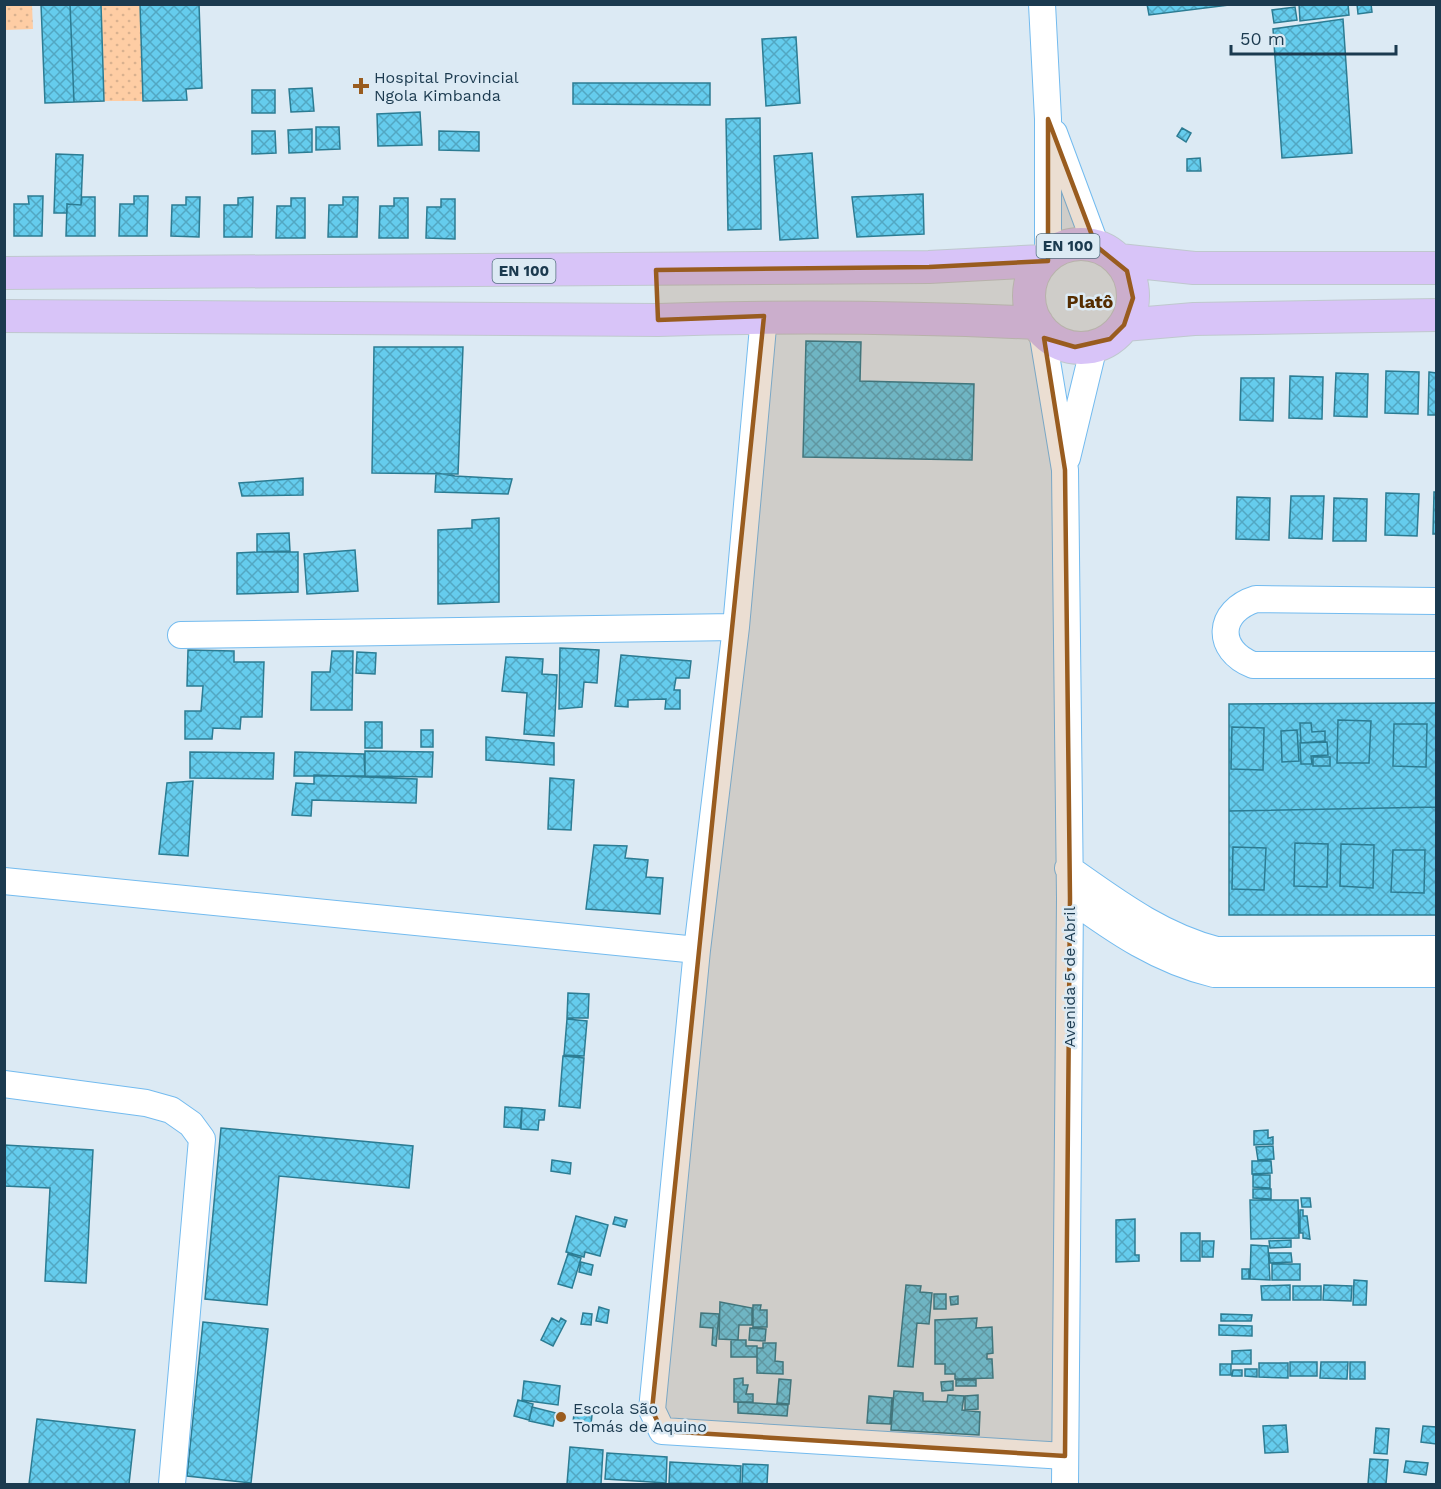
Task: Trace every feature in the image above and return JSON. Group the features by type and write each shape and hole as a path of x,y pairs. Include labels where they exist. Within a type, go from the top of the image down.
{"main road":[{"name":"EN 100","path":"4,273 929,267 1045,258 1063,247 1080,243 1107,253 1194,268 1437,268"},
{"name":"EN 100","path":"1107,253 1132,285 1130,313 1124,325"},
{"name":"EN 100","path":"1040,327 1031,311 1030,284 1045,258"},
{"path":"656,270 658,320"},
{"path":"4,316 658,320 764,316 926,318 1040,327 1057,342 1075,347 1094,346 1110,339 1124,325 1206,319 1437,315"}],"street":[{"path":"1042,4 1048,119 1045,258"},
{"path":"1048,119 1107,253"},
{"path":"764,316 736,627 697,950 652,1410 662,1431 1065,1456"},
{"name":"Avenida 5 de Abril","path":"1040,327 1065,470 1070,898 1065,1485"},
{"name":"Avenida 5 de Abril","path":"1065,470 1094,346"},
{"path":"1437,601 1256,599 1241,604 1230,616 1225,631 1231,650 1238,659 1253,665 1437,664"},
{"path":"181,634 736,627"},
{"path":"1068,868 1161,929 1193,944 1217,950 1437,949"},
{"path":"4,881 697,950"},
{"path":"1070,898 1150,951 1185,967 1214,974 1437,974"},
{"path":"4,1084 146,1103 171,1110 191,1124 202,1139 172,1485"}],"highlighted area":[{"path":"1048,119 1096,246 1127,271 1133,298 1124,325 1110,339 1075,347 1044,338 1065,470 1070,898 1065,1456 662,1431 652,1410 764,316 658,320 656,270 929,267 1048,261"}],"shaded area":[{"path":"4,5 32,5 33,29 5,30"},
{"path":"101,5 140,5 143,101 104,101"}],"building":[{"path":"41,4 70,4 74,102 45,103"},
{"path":"70,4 101,4 104,101 74,102"},
{"path":"140,4 199,4 202,88 186,89 187,100 143,101"},
{"path":"1147,4 1237,4 1149,15"},
{"path":"1299,4 1348,4 1349,15 1300,21"},
{"path":"1357,4 1371,4 1372,12 1358,14"},
{"path":"1295,7 1297,20 1274,23 1272,10"},
{"path":"1343,19 1352,153 1282,158 1273,29"},
{"path":"796,37 800,103 766,106 762,39"},
{"path":"573,83 710,83 710,105 573,104"},
{"path":"312,88 314,111 291,112 289,89"},
{"path":"252,90 275,90 275,113 252,113"},
{"path":"420,112 422,145 378,146 377,114"},
{"path":"760,118 761,229 728,230 726,119"},
{"path":"316,127 339,127 340,149 316,150"},
{"path":"1182,128 1191,133 1186,142 1177,136"},
{"path":"312,129 312,152 289,153 288,130"},
{"path":"252,131 275,131 276,153 252,154"},
{"path":"439,131 479,132 479,151 439,150"},
{"path":"812,153 818,238 780,240 774,156"},
{"path":"56,154 83,155 81,205 67,204 67,213 54,213"},
{"path":"1200,158 1201,171 1187,171 1187,159"},
{"path":"923,194 924,234 857,237 852,197"},
{"path":"28,196 43,196 42,236 14,236 14,204 29,204"},
{"path":"134,196 148,196 147,236 119,236 120,204 134,204"},
{"path":"82,197 95,197 95,236 66,236 67,204 81,205"},
{"path":"186,197 200,197 199,237 171,236 172,205 186,205"},
{"path":"253,197 252,237 224,237 224,205 238,205 238,198"},
{"path":"343,197 358,197 357,237 328,237 329,205 343,205"},
{"path":"291,198 305,198 305,238 276,238 277,206 291,206"},
{"path":"394,198 408,198 408,238 379,238 380,206 394,206"},
{"path":"441,199 455,199 455,239 426,238 427,207 441,207"},
{"path":"806,341 861,342 860,381 974,384 972,460 803,457"},
{"path":"374,347 463,347 458,474 372,473"},
{"path":"1386,371 1419,372 1418,414 1385,413"},
{"path":"1429,372 1436,373 1436,415 1428,415"},
{"path":"1336,373 1368,374 1367,417 1334,416"},
{"path":"1290,376 1323,377 1322,419 1289,418"},
{"path":"1241,378 1274,378 1273,421 1240,420"},
{"path":"436,473 512,479 508,494 435,492"},
{"path":"303,478 303,495 242,496 239,483"},
{"path":"1434,492 1436,492 1436,534 1433,534"},
{"path":"1386,493 1419,494 1417,536 1385,535"},
{"path":"1291,496 1324,496 1322,539 1289,538"},
{"path":"1237,497 1270,498 1269,540 1236,539"},
{"path":"1334,498 1367,499 1366,541 1333,541"},
{"path":"499,518 499,602 438,604 438,530 472,528 472,520"},
{"path":"289,533 290,551 257,552 257,534"},
{"path":"355,550 358,591 307,594 304,554"},
{"path":"298,552 298,592 237,594 237,553"},
{"path":"560,648 599,650 597,683 584,682 582,707 559,709"},
{"path":"188,650 234,651 234,662 264,662 262,717 241,717 240,729 213,728 212,739 185,739 185,711 201,711 203,686 187,686"},
{"path":"332,651 353,651 352,710 311,710 312,672 330,672"},
{"path":"357,652 376,653 375,674 356,673"},
{"path":"621,655 691,661 689,678 676,678 674,690 680,690 680,709 665,709 666,699 628,700 628,707 615,706"},
{"path":"506,657 543,659 542,674 557,675 554,736 524,734 527,693 502,691"},
{"path":"1436,703 1436,807 1229,811 1229,704"},
{"path":"1338,720 1371,721 1369,763 1337,763"},
{"path":"365,722 382,722 382,748 365,748"},
{"path":"1300,723 1311,723 1312,732 1325,731 1325,741 1301,743"},
{"path":"1394,724 1427,724 1426,767 1393,766"},
{"path":"1232,727 1264,728 1263,770 1231,769"},
{"path":"421,730 433,730 433,747 421,747"},
{"path":"1297,730 1299,761 1282,762 1281,731"},
{"path":"486,737 554,743 554,765 486,760"},
{"path":"1327,742 1328,755 1311,756 1312,764 1301,764 1300,743"},
{"path":"365,751 433,752 432,777 365,776"},
{"path":"190,752 274,753 273,779 190,778"},
{"path":"295,752 364,754 365,776 294,776"},
{"path":"1313,757 1330,757 1330,766 1313,766"},
{"path":"314,775 417,779 416,803 312,800 311,816 292,815 296,783 314,784"},
{"path":"550,778 574,780 571,830 548,829"},
{"path":"193,781 188,856 159,854 167,783"},
{"path":"1436,807 1436,915 1229,915 1229,811"},
{"path":"1295,843 1328,844 1327,887 1294,886"},
{"path":"1341,844 1374,845 1373,888 1340,886"},
{"path":"594,845 627,846 625,858 648,860 646,877 663,878 660,914 586,909"},
{"path":"1233,847 1266,848 1264,890 1232,889"},
{"path":"1393,850 1425,850 1424,893 1391,892"},
{"path":"568,993 589,994 588,1018 567,1018"},
{"path":"567,1019 587,1021 584,1056 564,1055"},
{"path":"563,1056 584,1058 580,1108 559,1106"},
{"path":"505,1107 522,1108 520,1128 504,1127"},
{"path":"522,1108 545,1110 544,1120 539,1120 538,1130 521,1129"},
{"path":"221,1128 413,1146 409,1188 279,1176 267,1305 205,1299"},
{"path":"1268,1130 1268,1138 1273,1137 1273,1144 1254,1145 1254,1131"},
{"path":"4,1145 93,1150 86,1283 45,1281 50,1188 4,1186"},
{"path":"1273,1146 1274,1159 1258,1160 1256,1147"},
{"path":"552,1160 571,1163 570,1174 551,1171"},
{"path":"1252,1161 1271,1161 1272,1173 1252,1174"},
{"path":"1253,1175 1270,1175 1270,1188 1253,1187"},
{"path":"1253,1189 1271,1189 1271,1199 1253,1198"},
{"path":"1301,1198 1310,1198 1311,1207 1302,1207"},
{"path":"1250,1200 1298,1200 1299,1238 1251,1239"},
{"path":"1300,1210 1303,1210 1303,1216 1307,1216 1310,1239 1303,1238 1303,1233 1300,1233"},
{"path":"576,1216 608,1225 600,1256 585,1252 584,1257 566,1252"},
{"path":"615,1217 627,1220 625,1227 613,1224"},
{"path":"1135,1219 1135,1255 1139,1255 1139,1261 1116,1262 1116,1220"},
{"path":"1181,1233 1200,1233 1200,1261 1181,1261"},
{"path":"1291,1240 1291,1247 1270,1248 1269,1241"},
{"path":"1202,1241 1214,1241 1213,1257 1202,1257"},
{"path":"1251,1245 1268,1246 1270,1280 1250,1279"},
{"path":"1269,1253 1291,1253 1292,1262 1270,1263"},
{"path":"568,1254 581,1258 572,1288 558,1284"},
{"path":"581,1262 593,1265 591,1275 579,1272"},
{"path":"1272,1264 1300,1264 1300,1280 1272,1280"},
{"path":"1242,1269 1249,1269 1249,1279 1242,1279"},
{"path":"1354,1280 1367,1281 1366,1305 1353,1305"},
{"path":"906,1285 921,1286 920,1292 932,1293 929,1324 917,1323 913,1367 898,1366"},
{"path":"1290,1285 1290,1300 1262,1300 1261,1286"},
{"path":"1324,1285 1352,1286 1351,1301 1323,1300"},
{"path":"1293,1286 1321,1286 1321,1300 1293,1300"},
{"path":"934,1294 946,1294 946,1309 934,1309"},
{"path":"958,1296 958,1304 951,1305 950,1297"},
{"path":"720,1302 752,1308 752,1325 739,1325 738,1340 719,1339"},
{"path":"753,1305 761,1305 760,1310 767,1310 767,1327 753,1327"},
{"path":"599,1307 609,1310 607,1323 596,1321"},
{"path":"583,1313 592,1314 591,1325 581,1324"},
{"path":"701,1313 719,1314 716,1346 712,1345 713,1328 700,1327"},
{"path":"1221,1314 1252,1315 1251,1321 1221,1321"},
{"path":"552,1318 559,1322 561,1318 566,1321 553,1346 541,1340"},
{"path":"977,1318 976,1328 992,1327 993,1353 987,1354 987,1359 992,1359 993,1378 955,1379 955,1374 945,1374 945,1364 935,1364 935,1320"},
{"path":"203,1322 268,1329 251,1483 187,1476"},
{"path":"1219,1325 1252,1326 1252,1336 1219,1335"},
{"path":"750,1328 766,1329 765,1341 749,1340"},
{"path":"731,1340 746,1340 746,1346 757,1346 757,1357 731,1357"},
{"path":"763,1343 776,1343 775,1361 783,1362 783,1374 757,1373 757,1348 763,1348"},
{"path":"1251,1350 1251,1364 1232,1364 1232,1351"},
{"path":"1290,1362 1317,1362 1317,1376 1290,1376"},
{"path":"1321,1362 1348,1362 1347,1379 1320,1378"},
{"path":"1350,1362 1365,1362 1365,1379 1350,1379"},
{"path":"1259,1363 1288,1363 1288,1378 1259,1377"},
{"path":"1220,1364 1231,1364 1231,1375 1220,1375"},
{"path":"1245,1369 1257,1369 1257,1377 1245,1376"},
{"path":"1233,1370 1242,1370 1242,1376 1232,1376"},
{"path":"743,1378 743,1385 748,1385 746,1394 753,1394 753,1402 734,1402 734,1379"},
{"path":"779,1379 791,1380 789,1404 777,1403"},
{"path":"956,1380 976,1380 976,1386 956,1386"},
{"path":"524,1381 560,1386 558,1405 522,1400"},
{"path":"953,1381 953,1390 942,1391 941,1382"},
{"path":"894,1391 923,1393 923,1401 947,1402 948,1395 964,1396 962,1410 980,1412 979,1435 891,1430"},
{"path":"978,1395 978,1409 965,1410 965,1396"},
{"path":"869,1396 892,1398 890,1424 867,1423"},
{"path":"518,1400 533,1404 529,1420 514,1416"},
{"path":"738,1402 788,1405 787,1416 738,1413"},
{"path":"532,1407 556,1413 553,1426 529,1421"},
{"path":"574,1414 592,1415 591,1424 573,1422"},
{"path":"37,1419 135,1430 129,1484 29,1484"},
{"path":"1286,1425 1288,1452 1265,1453 1263,1426"},
{"path":"1423,1426 1436,1427 1436,1444 1421,1442"},
{"path":"1376,1428 1389,1429 1387,1454 1374,1453"},
{"path":"570,1447 603,1450 601,1484 567,1484"},
{"path":"607,1453 667,1457 666,1483 605,1479"},
{"path":"1370,1459 1388,1460 1386,1484 1368,1484"},
{"path":"1406,1461 1428,1463 1426,1475 1404,1472"},
{"path":"670,1462 741,1466 740,1484 669,1483"},
{"path":"743,1464 768,1465 767,1484 742,1483"}],"place":[{"name":"Hospital Provincial Ngola Kimbanda","path":"361,86"},
{"name":"Escola São Tomás de Aquino","path":"561,1417"}],"district":[{"name":"Platô","path":"1090,301"}]}
